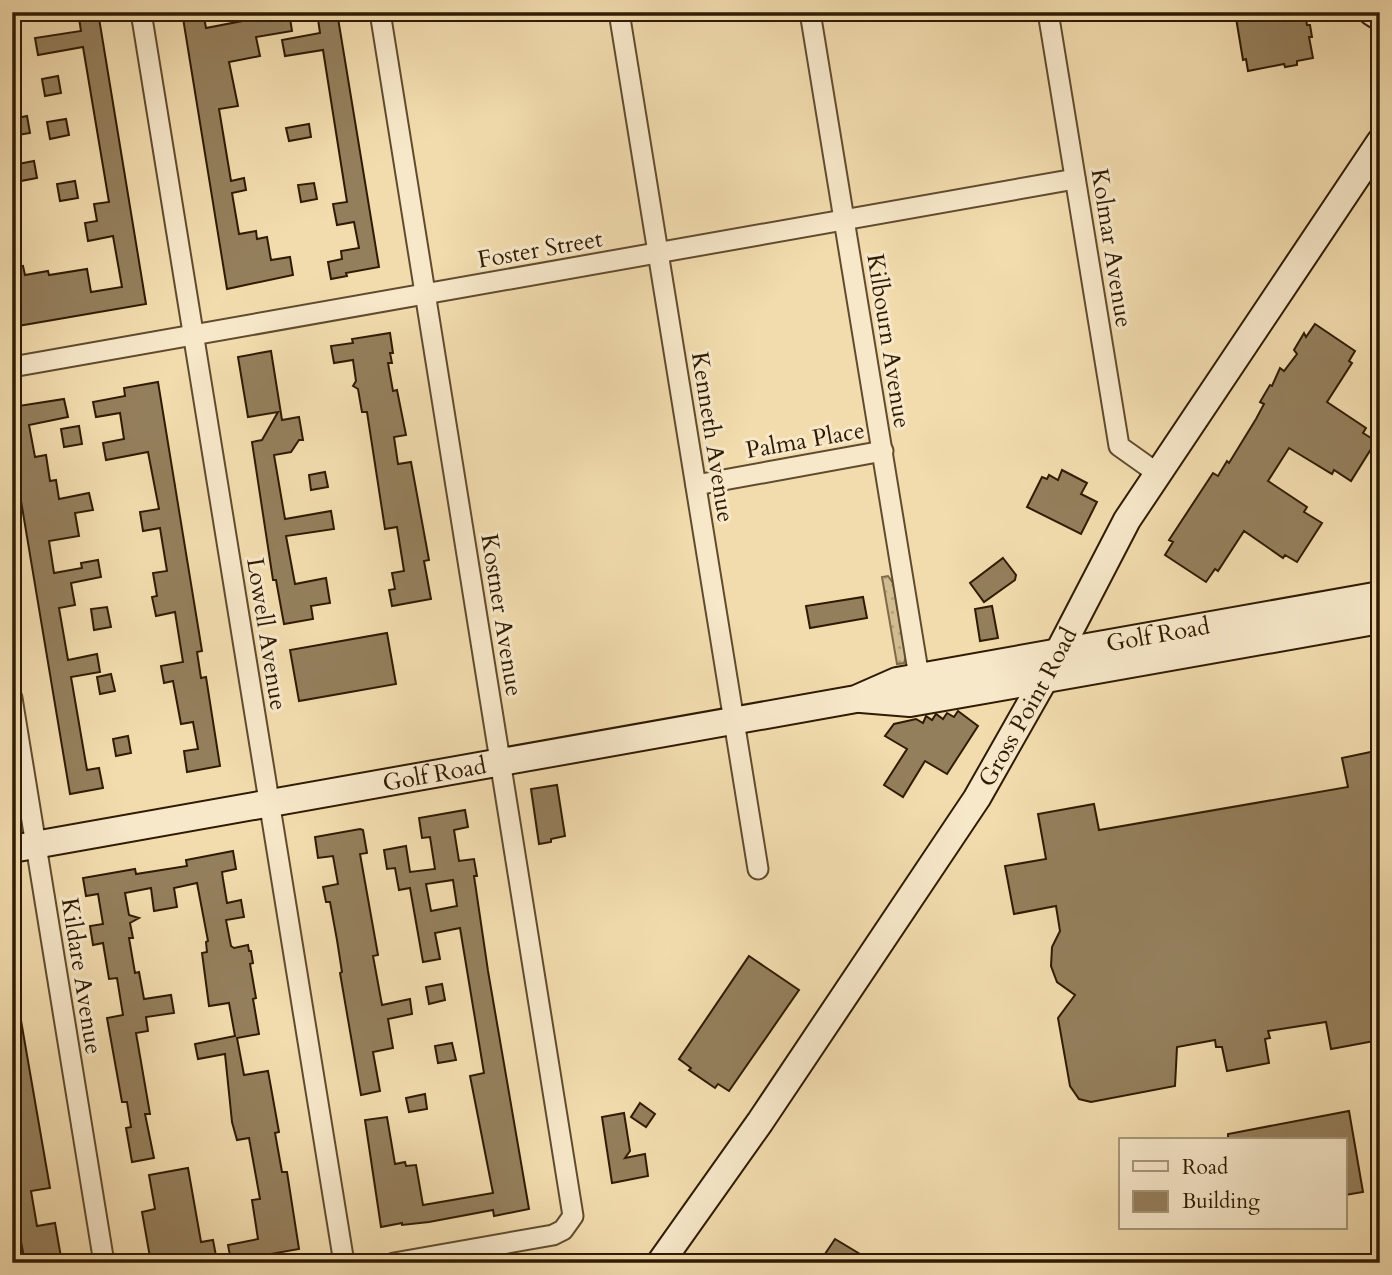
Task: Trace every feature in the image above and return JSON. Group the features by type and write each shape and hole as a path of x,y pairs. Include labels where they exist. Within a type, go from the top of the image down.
{"main road":[{"path":"1372,12 1380,17"},
{"name":"Gross Point Road","path":"660,1263 753,1132 982,789 1058,654 1127,520 1380,142"},
{"name":"Golf Road","path":"24,846 856,699 897,681 1380,595"},
{"name":"Golf Road","path":"856,699 910,703 1380,620"}],"street":[{"name":"Lowell Avenue","path":"141,12 344,1263"},
{"name":"Kostner Avenue","path":"380,12 573,1216 569,1224 553,1235 394,1263"},
{"name":"Kilbourn Avenue","path":"810,12 919,677"},
{"name":"Kolmar Avenue","path":"1048,12 1119,446 1157,473"},
{"name":"Kenneth Avenue","path":"623,13 658,253 758,869"},
{"name":"Foster Street","path":"12,367 1075,179"},
{"name":"Palma Place","path":"696,485 883,451"},
{"name":"Kildare Avenue","path":"12,698 24,846 104,1263"}],"shaded area":[{"path":"888,576 893,583 906,656 904,663 897,664 882,577"}],"building":[{"path":"78,12 98,12 146,304 12,327 12,268 23,266 25,275 48,271 49,275 87,269 91,292 122,287 113,236 88,241 85,223 97,221 94,204 109,202 83,47 38,55 35,38 81,31"},
{"path":"182,12 203,12 206,28 289,12 292,31 256,37 260,56 229,62 238,106 219,109 231,181 244,178 246,190 232,193 239,234 256,231 257,239 267,237 271,260 290,257 293,275 227,289"},
{"path":"317,12 337,12 379,267 346,273 347,276 331,279 328,262 342,259 341,251 359,248 354,222 337,225 333,204 347,202 323,50 285,56 282,40 320,33"},
{"path":"1235,12 1284,12 1285,21 1306,18 1307,25 1310,25 1313,58 1297,61 1297,65 1285,67 1284,64 1248,71 1246,59 1243,60"},
{"path":"58,76 61,93 45,96 42,79"},
{"path":"27,116 30,133 12,136 12,119"},
{"path":"66,119 69,135 50,139 47,122"},
{"path":"309,124 311,137 289,141 286,128"},
{"path":"34,161 37,178 21,181 18,164"},
{"path":"75,181 78,198 60,201 57,184"},
{"path":"314,183 317,199 301,202 298,185"},
{"path":"1315,324 1355,351 1349,361 1352,363 1327,402 1366,428 1363,433 1376,441 1351,481 1334,470 1332,474 1289,448 1268,481 1307,507 1304,512 1322,523 1297,562 1285,555 1283,558 1244,531 1218,571 1215,569 1206,582 1165,555 1173,542 1169,540 1213,473 1218,476 1227,461 1229,463 1256,419 1264,404 1260,402 1270,385 1272,386 1280,368 1284,371 1297,354 1294,350 1304,333 1306,337"},
{"path":"390,333 393,353 390,353 392,363 388,363 393,391 397,390 406,435 394,437 398,464 411,462 429,560 424,561 431,599 392,606 389,590 395,589 392,573 404,571 397,527 385,529 367,412 362,412 358,389 353,386 356,381 353,360 334,363 331,346 353,343 352,339"},
{"path":"271,351 282,420 299,417 303,440 299,440 291,452 274,455 285,519 331,511 334,529 286,536 295,584 326,578 330,603 311,606 313,619 284,624 276,580 273,580 252,442 262,440 278,412 248,417 238,357"},
{"path":"158,382 202,651 197,652 201,678 206,677 220,766 187,772 184,751 198,749 193,722 181,724 173,681 164,683 161,666 183,662 175,612 156,616 152,597 157,596 153,573 167,571 160,528 143,531 140,512 159,509 148,452 106,460 103,443 124,439 120,413 96,417 93,402 125,396 124,388"},
{"path":"64,399 68,417 29,425 35,457 46,455 50,481 56,480 59,499 89,493 93,510 75,513 79,536 49,541 54,573 82,568 81,563 98,560 101,577 71,583 75,605 59,608 68,660 97,654 100,672 71,677 87,770 99,768 103,788 70,794 12,447 12,407"},
{"path":"79,426 82,444 64,447 61,429"},
{"path":"1062,470 1087,483 1081,494 1097,502 1081,534 1027,507 1042,477 1047,479 1049,475 1058,480"},
{"path":"325,472 328,487 311,490 309,475"},
{"path":"1003,558 1016,575 1015,580 984,602 970,583"},
{"path":"863,597 867,618 810,628 806,606"},
{"path":"992,606 998,638 980,641 975,609"},
{"path":"107,607 111,627 94,630 91,609"},
{"path":"387,633 396,684 299,701 290,650"},
{"path":"111,674 115,691 100,694 97,677"},
{"path":"958,711 978,726 947,774 925,761 903,797 884,785 907,749 885,736 894,724 916,719 923,723 926,716 932,720 936,714 943,719 947,713 954,717"},
{"path":"128,736 131,753 116,756 113,739"},
{"path":"1380,750 1380,946 1373,947 1380,983 1380,1040 1331,1049 1326,1022 1268,1031 1270,1038 1265,1039 1269,1063 1227,1071 1222,1047 1216,1047 1215,1040 1177,1047 1175,1086 1091,1102 1079,1099 1070,1086 1058,1018 1075,995 1057,982 1051,966 1052,947 1060,931 1056,906 1014,914 1005,866 1046,859 1038,814 1094,804 1099,830 1348,787 1342,758"},
{"path":"557,785 565,836 539,844 531,789"},
{"path":"465,810 468,827 454,830 459,861 474,859 477,876 474,876 488,971 529,1209 494,1216 493,1210 429,1222 381,1227 365,1120 387,1117 395,1164 405,1162 406,1166 416,1165 423,1205 493,1193 470,1076 484,1073 460,928 435,933 440,959 423,962 410,888 399,890 395,868 387,869 384,850 406,846 410,872 435,869 430,837 422,838 419,818","holes":["453,880 457,906 431,911 426,884"]},
{"path":"363,830 367,853 360,854 378,955 373,956 382,1005 410,999 412,1014 388,1019 393,1048 373,1052 380,1091 361,1095 337,940 330,902 326,902 323,887 338,884 333,856 318,858 315,837"},
{"path":"233,851 236,869 222,872 227,903 241,900 244,917 226,920 231,946 234,948 248,945 251,951 253,963 250,964 256,998 253,999 259,1034 237,1038 244,1075 268,1071 279,1132 275,1133 282,1172 287,1172 299,1249 231,1261 228,1245 258,1239 252,1200 260,1199 249,1138 237,1140 232,1122 225,1054 198,1059 195,1044 235,1036 229,1003 209,1006 202,953 207,952 208,941 197,883 174,888 177,907 154,911 151,888 125,893 129,915 139,918 130,923 133,938 129,938 135,973 139,972 144,999 171,995 174,1013 146,1017 148,1031 136,1033 150,1114 145,1114 154,1158 132,1162 126,1128 131,1127 127,1102 122,1102 107,1018 123,1015 117,978 109,979 103,943 93,945 90,926 103,924 98,894 86,896 83,878 135,869 136,874 187,866 186,860"},
{"path":"749,956 799,990 729,1091 718,1084 715,1088 689,1070 691,1068 679,1059"},
{"path":"442,984 445,1000 429,1004 426,987"},
{"path":"19,1009 50,1188 31,1191 37,1226 55,1223 62,1263 25,1263 12,1208 12,1010"},
{"path":"452,1043 456,1060 438,1063 435,1046"},
{"path":"425,1094 427,1109 409,1112 406,1098"},
{"path":"640,1103 655,1114 646,1127 631,1117"},
{"path":"1349,1111 1363,1192 1346,1195 1346,1138 1228,1138 1228,1134"},
{"path":"624,1113 630,1151 625,1158 645,1154 648,1176 612,1183 602,1117"},
{"path":"188,1168 201,1242 213,1240 216,1256 191,1263 151,1263 142,1212 155,1209 149,1175"},
{"path":"835,1239 875,1263 819,1263"}]}
